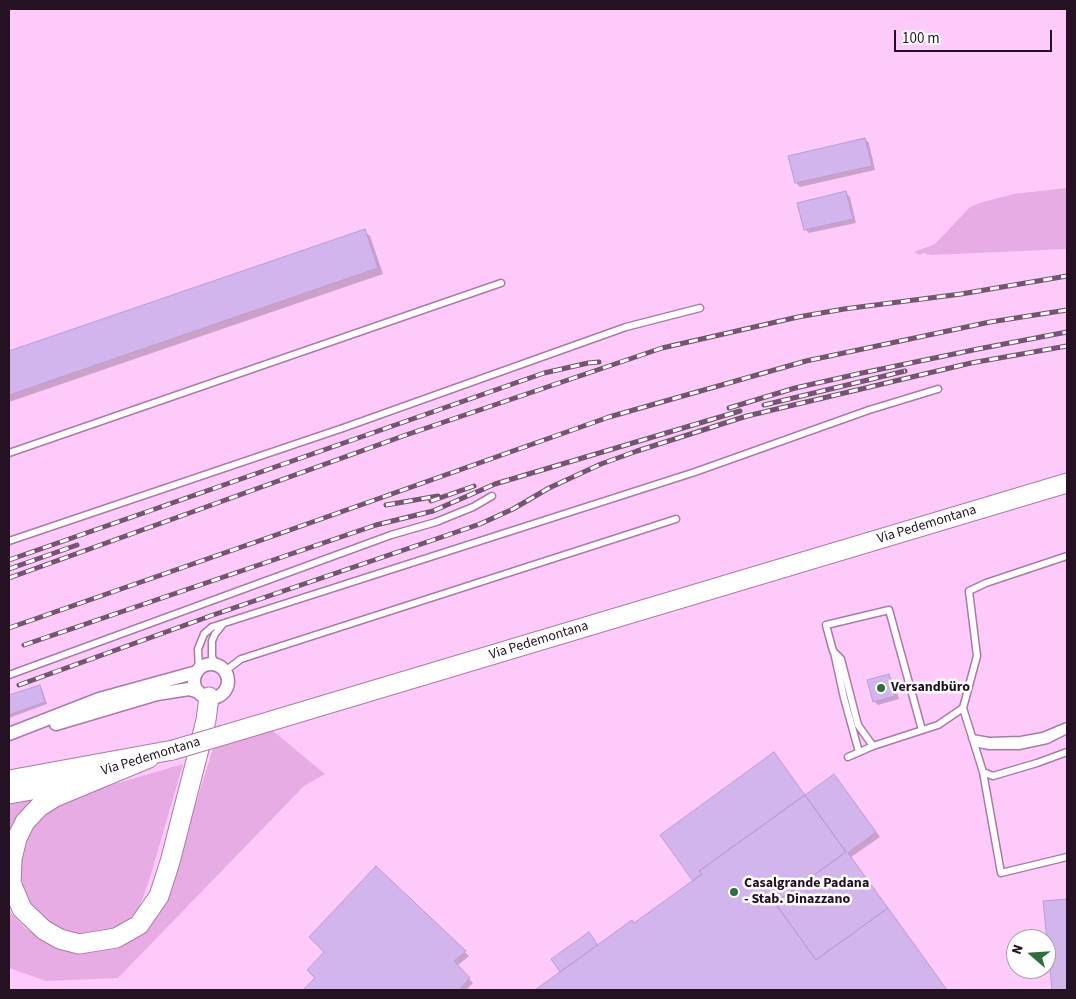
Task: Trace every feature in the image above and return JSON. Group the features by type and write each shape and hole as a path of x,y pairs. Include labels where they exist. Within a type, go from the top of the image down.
{"main road":[{"name":"Via Pedemontana","path":"9,794 58,784 149,758 1067,483"},
{"path":"149,758 55,797 38,807 26,822 17,838 12,858 10,882 22,908 44,930 60,939 79,944 116,938 139,925 159,896 206,720 204,694"},
{"path":"9,780 172,750"}],"street":[{"path":"9,739 157,694 189,689 204,694 219,695 224,692 228,682 228,676 221,668 212,664 206,664 198,671 194,681 196,687 204,694"},
{"path":"9,734 99,699 198,671"}],"lane":[{"path":"9,452 501,283"},
{"path":"9,541 343,428 626,327 700,308"},
{"path":"198,671 198,649 204,634 212,627 686,475 869,410 938,389"},
{"path":"9,674 391,535 436,522 473,507 492,496"},
{"path":"223,624 212,641 212,657 221,668 241,659 676,519"},
{"path":"1067,556 986,582 969,591 977,656 963,708 983,772 1002,873 1067,857"},
{"path":"859,752 826,626 889,610 922,730"},
{"path":"833,651 841,659 858,725 873,746"},
{"path":"848,757 873,746 938,725 963,708"},
{"path":"973,741 1021,740 1043,736 1067,728"},
{"path":"983,772 994,776 1067,752"}],"shaded area":[{"path":"1067,188 1067,249 931,255 923,253 920,255 914,252 935,244 970,207 1013,194"},
{"path":"273,731 325,774 304,786 118,978 46,981 9,968 9,911 25,928 55,943 130,938 162,909 213,749"},
{"path":"183,764 149,881 138,910 119,929 105,935 72,935 47,921 26,899 20,875 20,854 28,833 44,812 60,800"},
{"path":"38,798 9,846 9,802"}],"building":[{"path":"865,138 872,166 795,183 788,156"},
{"path":"846,191 853,219 804,230 797,203"},
{"path":"365,229 378,268 9,395 9,351"},
{"name":"Versandbüro","path":"889,674 895,696 873,702 867,680"},
{"path":"40,685 45,702 9,715 9,695"},
{"path":"774,752 805,795 699,871 702,874 693,881 660,835"},
{"path":"834,774 876,832 848,853 888,908 816,960 775,903 846,852 805,795"},
{"name":"Casalgrande Padana - Stab. Dinazzano","path":"805,795 846,852 775,903 816,960 888,908 947,990 535,990 632,920 634,923 702,874 699,871"},
{"path":"376,866 466,951 454,961 470,978 459,990 303,990 315,978 307,970 324,952 309,937"},
{"path":"1067,899 1067,990 1052,990 1051,979 1056,979 1056,929 1046,929 1043,901"},
{"path":"589,932 598,945 560,972 551,959"}],"railway":[{"path":"9,578 403,436 662,348 798,317 961,294 1067,276"},
{"path":"9,628 609,417 806,361 990,322 1067,310"},
{"path":"729,408 795,388 1067,332"},
{"path":"19,685 213,615 480,524 513,509 549,488 601,464 637,451 747,416 971,363 1067,346"},
{"path":"9,560 544,373 599,362"},
{"path":"764,405 905,371"},
{"path":"24,645 376,525 433,511 495,484 740,411"},
{"path":"431,501 474,486"},
{"path":"386,505 438,496"},
{"path":"9,569 77,545"}],"place":[{"name":"Versandbüro","path":"881,688"},
{"name":"Casalgrande Padana - Stab. Dinazzano","path":"734,892"}]}
